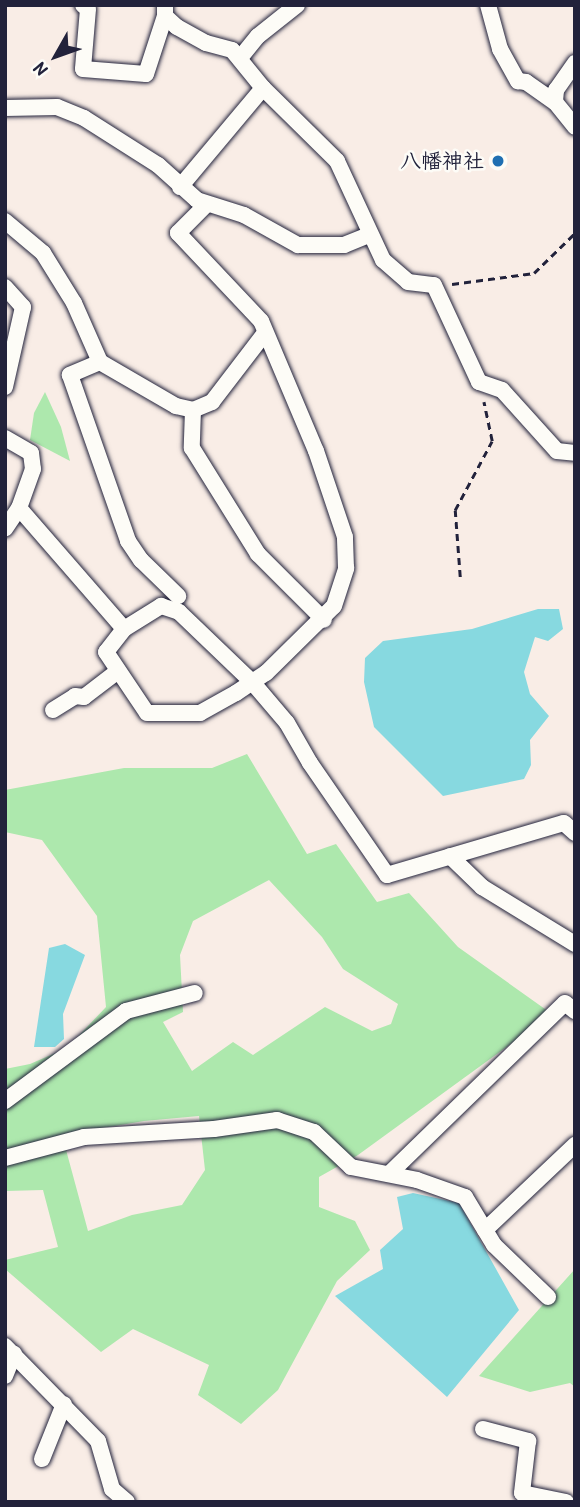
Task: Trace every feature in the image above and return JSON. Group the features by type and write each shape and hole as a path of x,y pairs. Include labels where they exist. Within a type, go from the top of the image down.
{"street":[{"path":"83,5 88,9 83,69 146,74 165,10 192,36 225,47 240,58 263,88 337,161 369,235 383,260 408,282 434,285 480,382 502,390 557,451 575,453"},
{"path":"488,5 500,49 519,81 526,82 555,102 575,127"},
{"path":"240,58 288,7"},
{"path":"555,102 556,90 575,63"},
{"path":"180,187 263,88"},
{"path":"5,108 57,107 83,118 158,165 180,187 206,205 244,215 298,246 344,246 369,235"},
{"path":"206,205 178,233 261,321 316,451 345,537 346,568 342,590 324,620 253,683 200,713 147,713 106,652 124,629 161,606 180,612 253,683 287,723 310,763 387,875 564,823 575,833"},
{"path":"5,221 43,253 74,303 100,362 176,406 192,410 212,402 265,333"},
{"path":"5,287 23,307 5,387"},
{"path":"100,362 69,375 128,541 141,560 178,596"},
{"path":"192,410 192,448 258,554 324,620"},
{"path":"5,438 31,453 33,469 19,508 5,529"},
{"path":"19,508 124,629"},
{"path":"53,710 75,696 84,697 118,671"},
{"path":"450,856 482,887 575,944"},
{"path":"5,1101 127,1011 195,993"},
{"path":"389,1174 565,1003 575,1011"},
{"path":"5,1158 84,1137 214,1129 277,1120 314,1132 351,1167 417,1180 465,1197 494,1245 548,1297"},
{"path":"485,1230 575,1145"},
{"path":"5,1376 10,1350"},
{"path":"10,1350 98,1441 112,1489 127,1502"},
{"path":"42,1459 64,1404"},
{"path":"483,1429 528,1441 522,1493 566,1502"}],"path":[{"path":"434,285 534,273 575,233"},
{"path":"460,577 455,510 492,441 480,382"}],"green space":[{"path":"45,392 61,427 70,461 30,440 34,413"},
{"path":"247,754 307,854 336,844 377,902 409,893 458,947 552,1014 358,1155 319,1177 319,1207 355,1221 370,1250 337,1281 278,1390 241,1424 198,1395 209,1365 133,1329 101,1352 5,1269 5,1260 58,1247 43,1190 6,1191 5,1069 30,1064 67,1048 106,1007 97,916 42,840 5,832 5,790 124,768 212,768","holes":["269,880 322,937 343,969 398,1004 391,1024 372,1031 325,1007 253,1055 233,1042 192,1071 163,1022 183,1012 180,955 193,921","199,1116 205,1170 182,1205 132,1215 88,1231 62,1135 144,1121"]},
{"path":"575,1269 575,1387 570,1383 530,1392 479,1376"}],"water":[{"path":"538,609 559,609 563,629 548,641 535,637 524,672 530,694 549,716 530,740 531,765 524,779 443,796 374,727 364,682 365,658 383,641 472,629"},
{"path":"65,944 85,955 63,1014 64,1039 55,1047 34,1047 49,948"},
{"path":"413,1193 459,1203 519,1310 447,1397 335,1296 383,1269 380,1250 403,1229 397,1197"}],"place":[{"name":"八幡神社","path":"498,161"}]}
